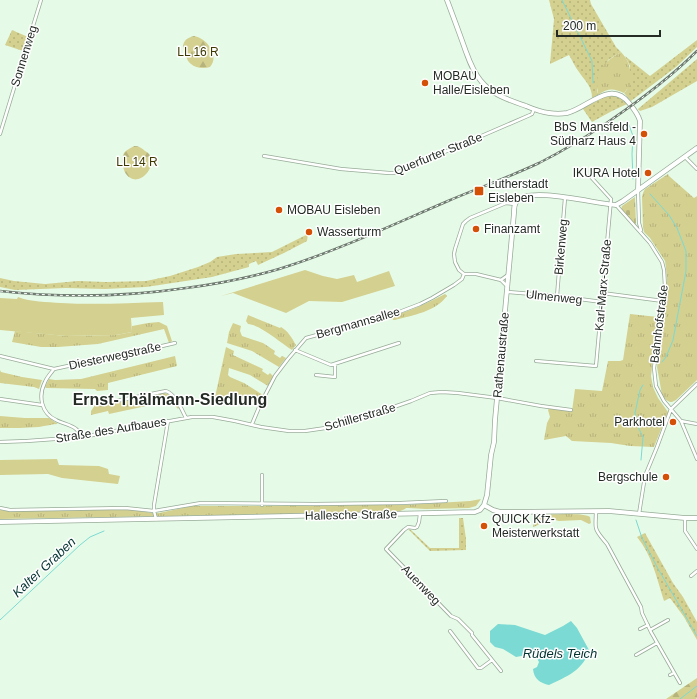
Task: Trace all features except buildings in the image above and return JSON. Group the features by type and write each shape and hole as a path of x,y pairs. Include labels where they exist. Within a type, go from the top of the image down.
{"main road":[{"path":"447,0 471,64 480,81 489,90 498,95 534,109 552,114 566,113 577,110 606,94 613,93 624,97 636,112 640,121 638,190"},
{"path":"515,204 519,199 533,194 616,205 697,148"},
{"name":"Rathenaustraße","path":"484,505 487,498 495,429 515,204"},
{"path":"484,505 500,512 609,511 639,512 685,518 697,518"},
{"name":"Hallesche Straße","path":"0,522 473,512 480,510 484,505"}],"street":[{"name":"Sonnenweg","path":"0,134 41,0"},
{"name":"Querfurter Straße","path":"264,156 341,169 389,173 396,172 530,116 534,109"},
{"path":"685,157 697,169"},
{"path":"590,176 611,199 610,204"},
{"name":"Bahnhofstraße","path":"638,190 639,223 642,233"},
{"name":"Birkenweg","path":"557,296 565,198"},
{"path":"507,286 501,280 476,274 464,274 459,270 455,262 454,254 464,222 501,205 515,204"},
{"name":"Karl-Marx-Straße","path":"536,362 596,366 610,204"},
{"name":"Bahnhofstraße","path":"616,205 650,242 662,262 665,287 654,368 656,386 664,401 681,421 697,459"},
{"name":"Bergmannsallee","path":"252,424 256,412 270,384 295,350 306,338 394,314 420,304 454,285 462,279 464,274"},
{"path":"501,280 508,275"},
{"name":"Ulmenweg","path":"507,292 557,296 602,302"},
{"path":"602,293 664,301"},
{"name":"Diesterwegstraße","path":"0,356 54,369 175,343"},
{"path":"295,350 331,366 399,343"},
{"path":"316,375 335,377 335,364"},
{"name":"Diesterwegstraße","path":"42,405 43,385 54,369"},
{"path":"639,512 645,476 671,409 697,384"},
{"path":"108,401 110,402 166,391 174,396 186,418"},
{"name":"Schillerstraße","path":"197,417 213,417 289,431 305,431 339,426 430,393 442,392 497,398 571,410"},
{"path":"0,398 42,405 46,413 74,428 82,437"},
{"name":"Straße des Aufbaues","path":"0,442 82,437 197,417"},
{"path":"156,519 154,505 168,421"},
{"path":"681,421 697,424"},
{"path":"262,475 262,505"},
{"name":"Hallesche Straße","path":"0,508 10,510 125,508 154,511 201,504 262,505 446,501"},
{"path":"596,511 595,526 607,544 657,643 680,682"},
{"name":"Auenweg","path":"420,513 417,527 408,527 386,549 451,616 458,620 472,633 472,635 501,671"},
{"path":"685,518 685,531 697,549"},
{"path":"691,576 697,571"},
{"path":"651,631 668,620"},
{"path":"640,629 648,625"},
{"path":"450,631 478,668 481,668 492,660"},
{"path":"636,655 657,643"},
{"path":"670,675 674,673"}],"green space":[{"path":"549,0 590,0 616,47 621,52 608,60 597,90 598,95 592,98 592,94 586,81 576,68 569,55 550,64 554,19"},
{"path":"12,30 28,37 23,51 5,45"},
{"name":"LL 16 R","path":"194,36 199,37 211,48 214,58 210,67 197,67 188,60 183,46 187,39"},
{"path":"697,40 697,47 676,67 631,101 624,93 627,90 630,66 625,56 650,76"},
{"path":"621,52 628,62 632,83 624,93 617,90 611,90 605,91 598,95 597,87 601,69 609,60"},
{"path":"697,59 697,81 652,107 640,111 638,109"},
{"path":"614,95 620,97 627,104 592,122 583,109 606,96"},
{"name":"LL 14 R","path":"134,146 140,147 149,154 152,162 148,172 144,176 135,179 130,178 126,174 123,167 124,153"},
{"path":"668,174 694,198 697,196 697,380 672,402 666,400 662,395 657,367 667,281 665,261 650,238 644,232 642,197 645,189"},
{"path":"635,197 636,225 621,210 622,206"},
{"path":"308,234 307,241 258,265 256,261 249,264 249,267 212,277 146,287 105,289 66,288 15,290 0,287 0,278 45,284 78,281 146,281 170,276 198,267 217,257 236,254 272,252"},
{"path":"305,270 337,279 354,275 357,282 389,271 395,286 342,302 309,301 286,313 233,293 221,296"},
{"path":"445,294 447,296 442,301 430,309 393,320 392,316 432,301"},
{"path":"18,297 39,302 74,304 163,302 164,315 131,318 132,332 116,335 66,336 0,330 0,298 17,299"},
{"path":"630,314 658,317 651,376 653,387 658,398 668,412 654,447 572,441 566,436 544,440 547,423 550,417 548,410 549,408 572,411 575,389 602,391 608,361 623,360"},
{"path":"248,315 280,328 281,327 288,333 296,345 292,350 265,331 248,324 246,321"},
{"path":"159,322 167,326 172,341 169,343 164,329 98,344 41,347 12,342 15,331 66,336 116,335 132,332 132,326"},
{"path":"233,323 241,326 240,331 242,336 263,343 275,351 274,354 280,358 282,356 286,358 279,367 252,351 227,343 229,332"},
{"path":"226,347 234,351 233,355 263,369 262,371 268,375 270,373 273,376 268,386 250,375 229,368 228,375 230,377 244,383 263,395 259,404 249,401 215,397"},
{"path":"175,356 177,366 108,383 108,390 97,391 95,389 45,387 49,379 81,379"},
{"path":"0,370 1,372 22,377 42,380 39,389 34,387 0,383"},
{"path":"162,393 171,396 179,408 178,409 171,403 165,402 109,414 108,411 91,415 91,411 97,402 107,402 109,404"},
{"path":"0,416 49,418 58,424 39,427 0,428"},
{"path":"57,459 59,465 99,466 108,469 109,474 120,476 118,484 62,478 48,474 0,475 0,460"},
{"path":"481,499 476,506 469,508 406,508 398,512 0,519 0,510 129,509 159,513 192,506 403,505"},
{"path":"535,515 586,515 590,517 591,523 589,524 581,520 555,520 545,521 533,527"},
{"path":"459,518 463,518 466,550 430,551 408,529 411,530 430,548 459,548"},
{"path":"645,533 697,622 697,640 684,617 670,598 664,601 650,559 637,537"},
{"path":"697,678 696,699 666,699"}],"water":[{"name":"Rüdels Teich","path":"571,621 577,628 589,650 587,657 574,672 549,685 540,682 536,678 533,669 537,667 539,662 535,655 532,654 516,657 503,649 495,647 490,642 490,631 498,624 515,625 545,635"}],"waterway":[{"path":"562,0 592,61 593,83"},
{"path":"629,125 633,136 633,179"},
{"path":"650,194 669,215 677,228 686,251 686,271 673,340 666,357 662,362"},
{"path":"641,460 643,437 639,429 635,413 640,390 643,385"},
{"path":"636,520 642,538 657,567 697,636"},
{"name":"Kalter Graben","path":"0,620 80,545 90,537 104,531"},
{"path":"680,699 697,686"}],"railway":[{"path":"0,291 70,296 116,295 163,291 232,280 279,269 301,262 516,173 566,149 654,89 697,51"}],"place":[{"name":"MOBAU Halle/Eisleben","path":"425,83"},
{"name":"BbS Mansfeld - Südharz Haus 4","path":"644,134"},
{"name":"IKURA Hotel","path":"648,173"},
{"name":"Lutherstadt Eisleben","path":"479,191"},
{"name":"MOBAU Eisleben","path":"279,210"},
{"name":"Finanzamt","path":"476,229"},
{"name":"Wasserturm","path":"309,232"},
{"name":"Parkhotel","path":"673,422"},
{"name":"Bergschule","path":"666,477"},
{"name":"QUICK Kfz- Meisterwerkstatt","path":"484,526"}],"district":[{"name":"Ernst-Thälmann-Siedlung","path":"170,399"}]}
